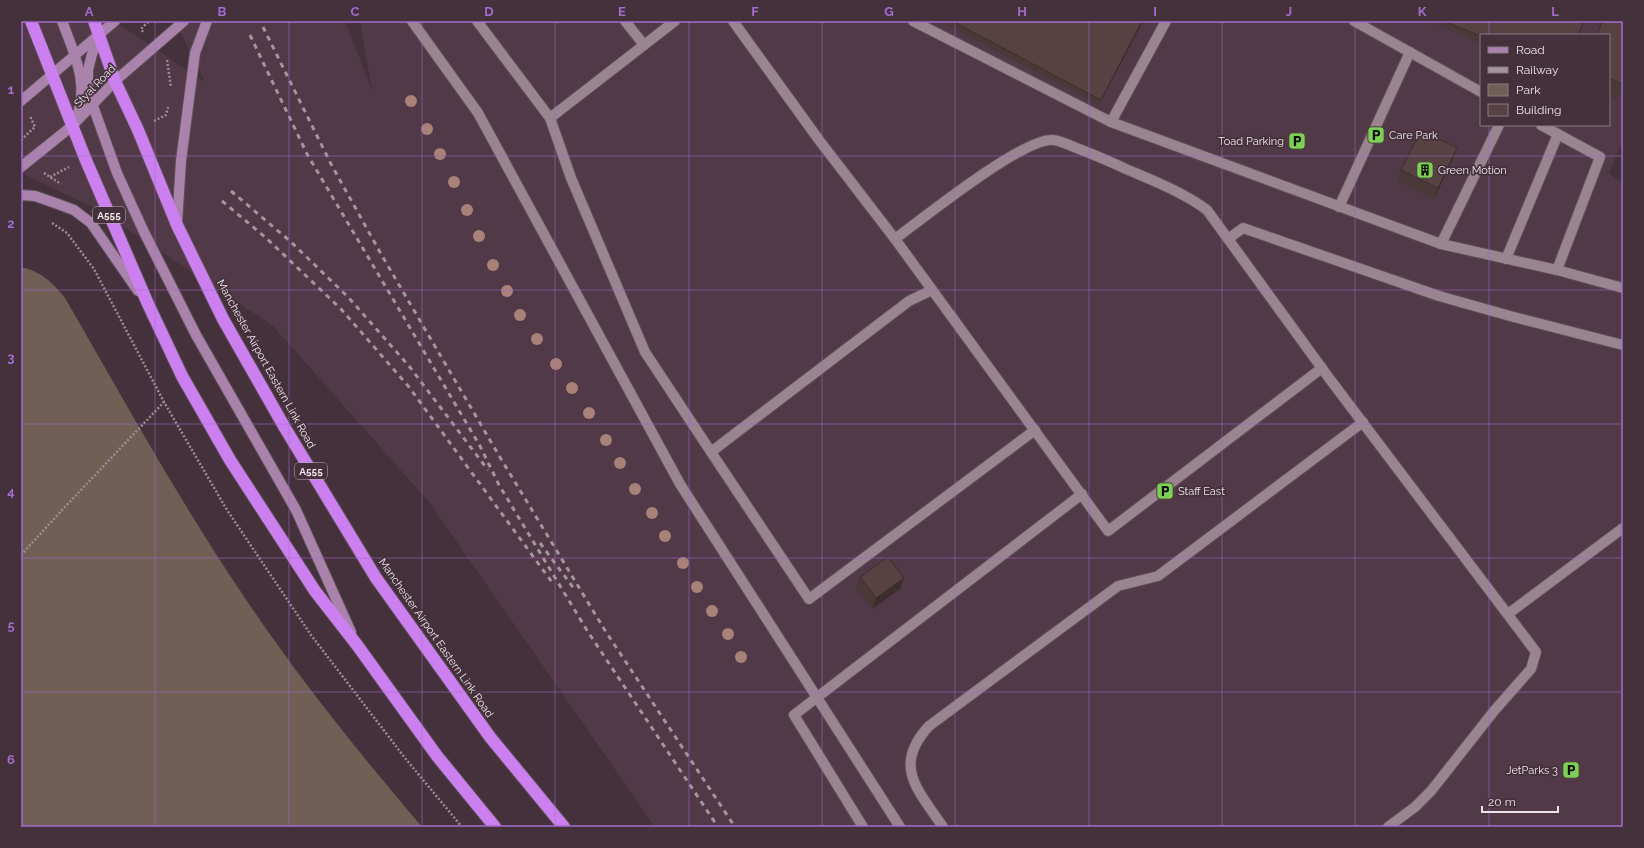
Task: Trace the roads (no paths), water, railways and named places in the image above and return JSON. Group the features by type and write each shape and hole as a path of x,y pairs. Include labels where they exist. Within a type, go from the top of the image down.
{"highway":[{"name":"A555","path":"32,21 72,126 148,304 182,376 230,460 315,590 357,645 437,756 495,827"},
{"name":"Manchester Airport Eastern Link Road","path":"94,21 115,80 138,130 177,225 224,319 285,428 376,578 490,738 564,827"}],"main road":[{"path":"62,21 81,76 79,111 72,126"},
{"path":"21,102 116,21"},
{"name":"Styal Road","path":"21,167 72,126 93,106 115,80 184,21"},
{"path":"177,225 181,161 195,53 207,21"},
{"name":"A555","path":"100,36 92,54 88,70 88,86 93,106 117,173 144,232 196,335 296,510 357,645"},
{"name":"A555","path":"21,195 35,196 74,210 91,223 148,304"}],"lane":[{"path":"412,21 478,113 680,484 900,827"},
{"path":"477,21 550,118 571,178 645,352 809,599 1035,430"},
{"path":"625,21 644,45"},
{"path":"550,118 675,21"},
{"path":"733,21 819,140 895,239 1108,531 1322,368"},
{"path":"913,21 1111,122 1441,244 1557,270 1623,288"},
{"path":"1111,122 1166,21"},
{"path":"1354,21 1480,91"},
{"path":"1339,207 1410,52"},
{"path":"1441,244 1499,126"},
{"path":"1544,126 1600,157 1557,270"},
{"path":"1506,259 1558,134"},
{"path":"895,239 950,198 1012,155 1028,147 1052,140 1107,160 1194,200 1207,210 1322,368 1536,652 1531,669 1494,711 1431,791 1415,807 1388,827"},
{"path":"1228,239 1243,228 1439,296 1623,345"},
{"path":"711,452 909,301 932,290"},
{"path":"943,827 916,786 910,768 912,752 921,735 930,726 1118,586 1158,576 1363,422"},
{"path":"863,827 794,715 1082,494"},
{"path":"1508,614 1623,528"}],"railway":[{"path":"263,27 331,164 381,254 501,459 606,632 735,827"},
{"path":"250,35 307,154 480,446 499,485 588,632 718,827"},
{"path":"231,191 290,241 349,298 409,366 488,470"},
{"path":"222,201 265,237 341,309 409,387 554,585"},
{"path":"540,543 575,590"}],"place":[{"name":"Care Park","path":"1376,135"},
{"name":"Toad Parking","path":"1297,141"},
{"name":"Green Motion","path":"1425,170"},
{"name":"Staff East","path":"1165,491"},
{"name":"JetParks 3","path":"1571,770"}]}
